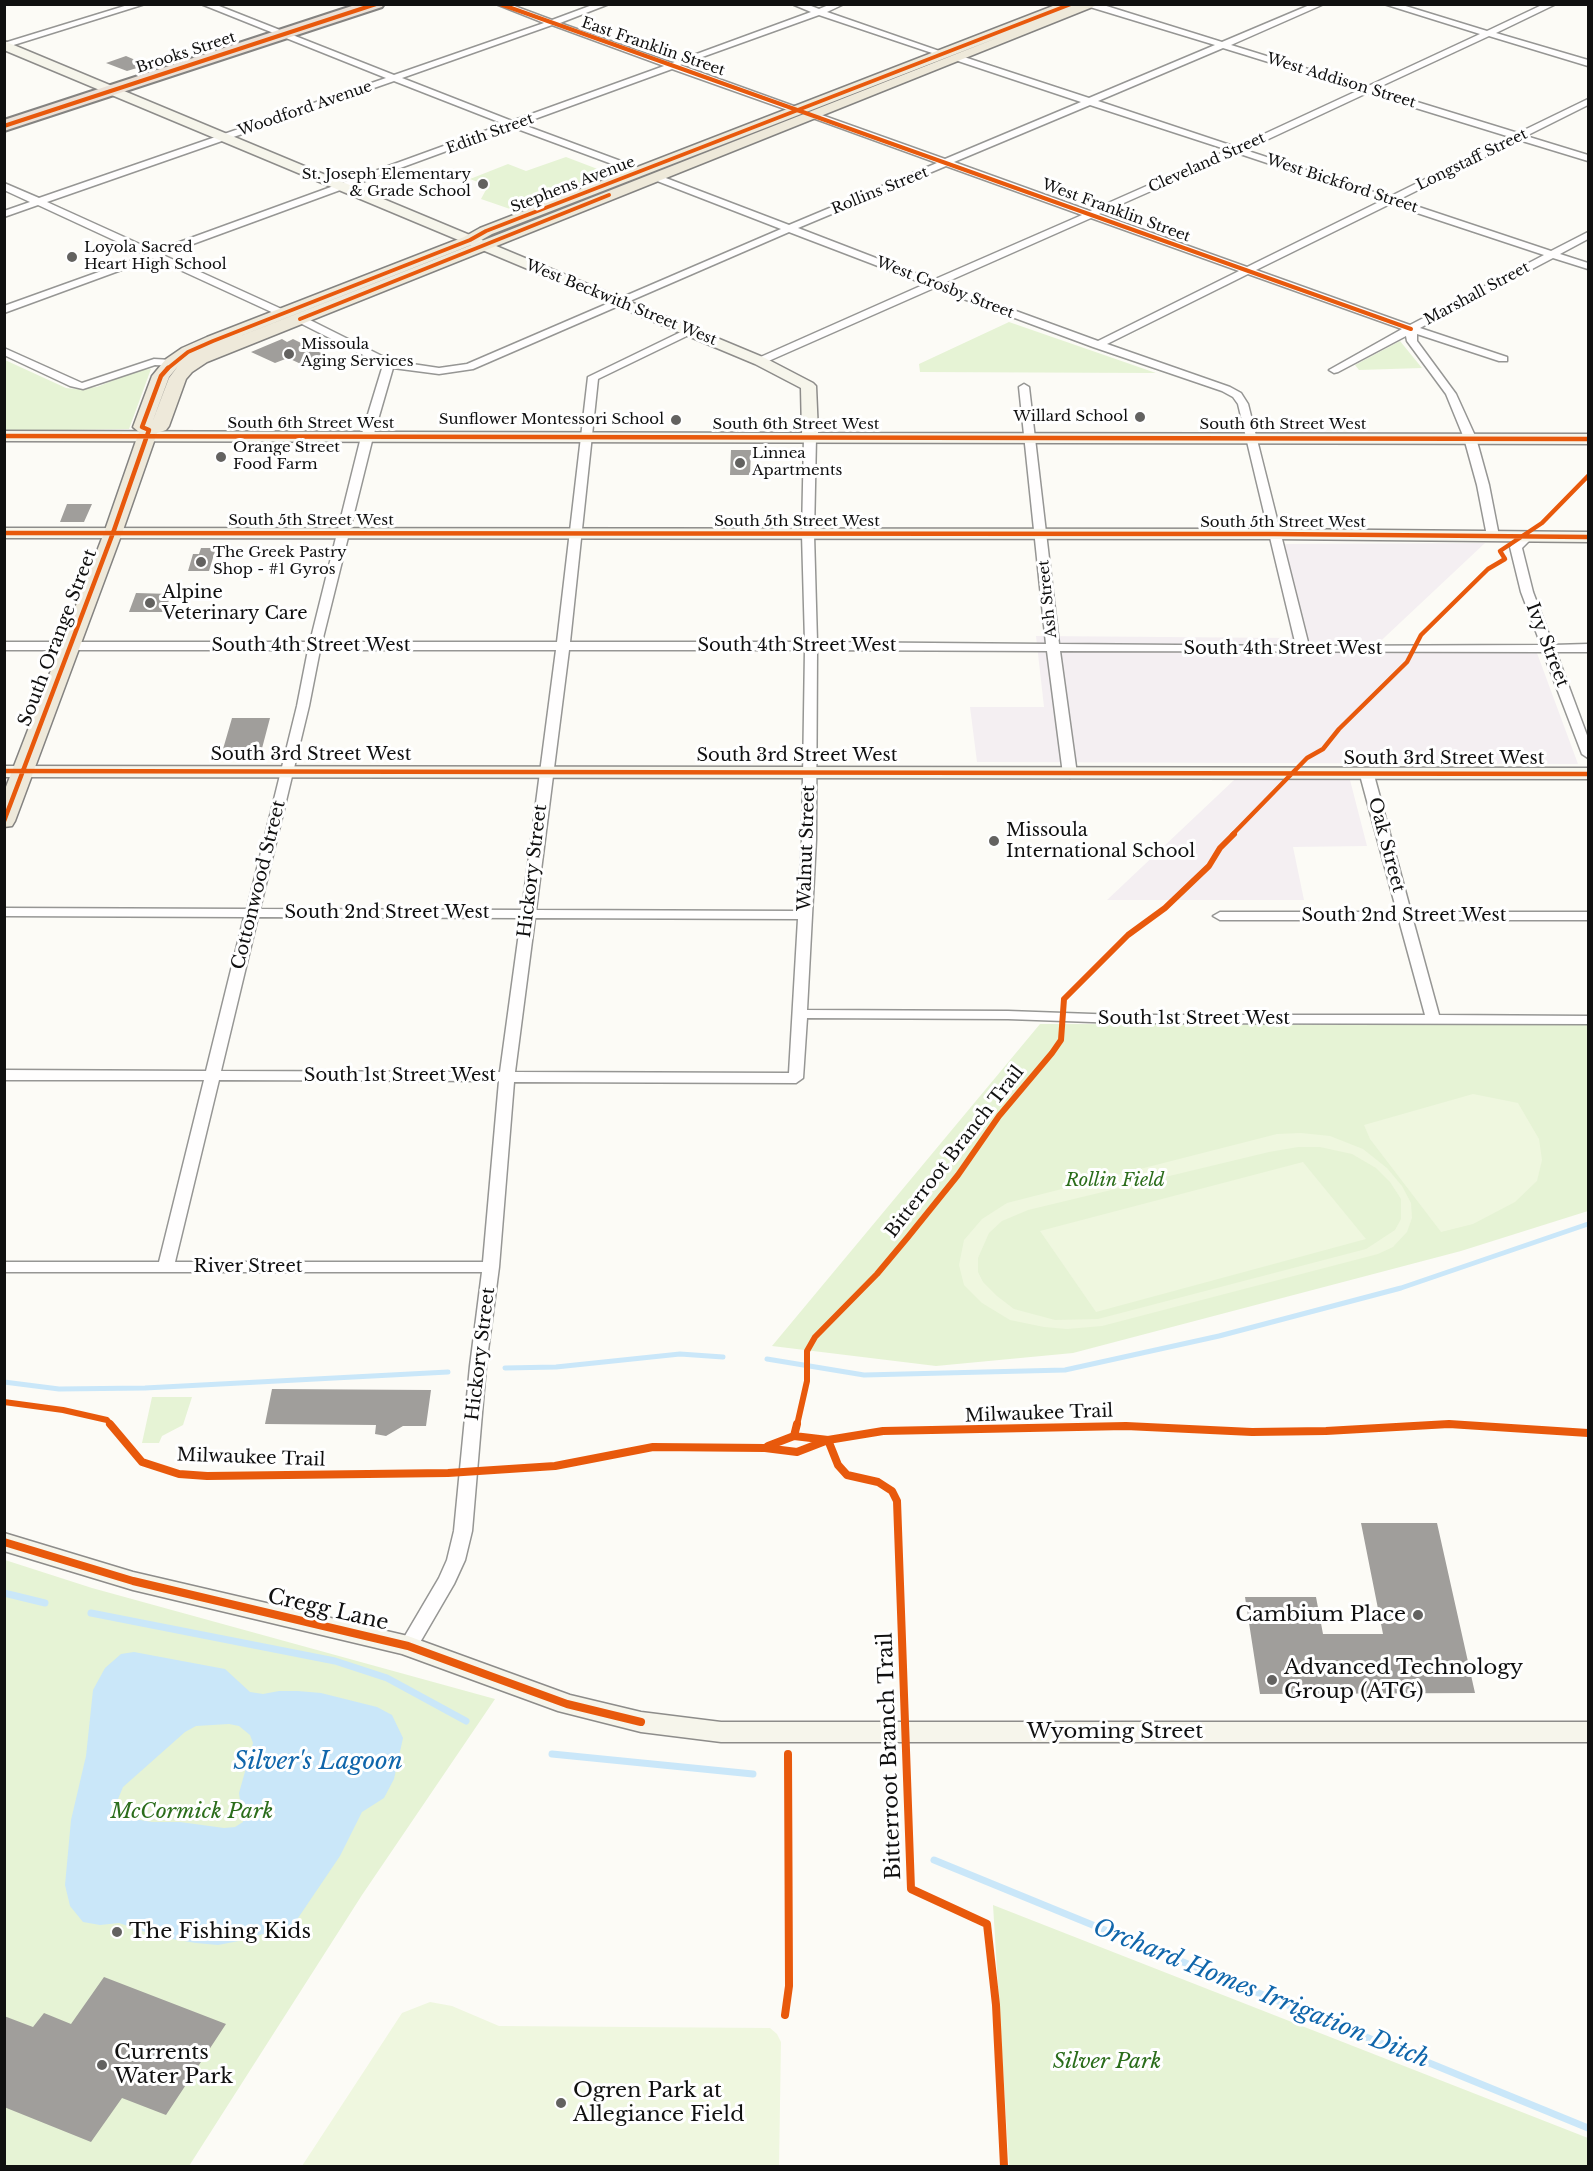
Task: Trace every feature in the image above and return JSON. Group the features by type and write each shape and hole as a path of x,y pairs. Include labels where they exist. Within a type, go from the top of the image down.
{"highway":[{"name":"Brooks Street","path":"4,126 376,4"}],"main road":[{"name":"Stephens Avenue","path":"951,56 1071,4"},
{"name":"Stephens Avenue","path":"476,243 282,313 188,352 172,363 161,376 142,427 148,433 160,426 178,378 186,368 201,358 300,319 476,243 486,231 648,174 951,56 1093,5"},
{"name":"South Orange Street","path":"4,821 14,771 71,646 148,433"}],"street":[{"path":"5,46 141,4"},
{"name":"West Crosby Street","path":"205,4 788,229 1097,345 1226,389 1237,395 1243,404 1251,437"},
{"name":"East Franklin Street","path":"500,4 806,113"},
{"name":"Woodford Avenue","path":"4,214 605,4"},
{"name":"West Bickford Street","path":"796,4 1588,266"},
{"name":"Edith Street","path":"4,310 346,187 840,4"},
{"name":"Rollins Street","path":"300,319 389,364 439,371 469,367 1320,4"},
{"path":"1388,4 1588,63"},
{"name":"Cleveland Street","path":"760,361 1236,150 1552,4"},
{"name":"West Addison Street","path":"1093,5 1588,158"},
{"name":"West Beckwith Street West","path":"5,46 760,361 808,386 810,437"},
{"name":"Longstaff Street","path":"1097,345 1588,102"},
{"name":"West Franklin Street","path":"806,113 1411,329 1503,359"},
{"path":"4,186 282,313"},
{"name":"Marshall Street","path":"1334,370 1588,235"},
{"path":"1411,329 1412,341 1448,389 1470,438 1483,485 1493,537"},
{"name":"Hickory Street","path":"408,1646 435,1602 456,1560 463,1531 491,1267 507,1076 577,533 585,437 593,377 689,331"},
{"name":"Stephens Avenue","path":"4,351 74,384 83,386 154,362 172,363"},
{"name":"Cottonwood Street","path":"166,1267 288,770 342,532 389,364"},
{"name":"Ash Street","path":"1024,387 1053,648 1070,774"},
{"name":"South 6th Street West","path":"4,436 148,433 367,437 1588,438"},
{"name":"Walnut Street","path":"796,1078 801,1014 810,771 811,646 808,534 810,437"},
{"path":"1251,437 1303,647"},
{"name":"South 5th Street West","path":"4,533 1274,534 1588,537"},
{"name":"Ivy Street","path":"1527,537 1516,547 1527,592 1588,754"},
{"name":"South 4th Street West","path":"4,645 1303,647 1391,650 1588,648"},
{"name":"South 3rd Street West","path":"14,771 1588,774"},
{"name":"Oak Street","path":"1367,775 1433,1019"},
{"name":"South 2nd Street West","path":"4,912 805,915"},
{"name":"South 2nd Street West","path":"1221,916 1588,916"},
{"name":"South 1st Street West","path":"801,1014 1008,1015 1120,1019 1588,1020"},
{"name":"South 1st Street West","path":"4,1076 796,1078"},
{"name":"River Street","path":"4,1266 491,1267"},
{"name":"Cregg Lane","path":"4,1542 133,1581 408,1646 567,1704 641,1722"},
{"name":"Wyoming Street","path":"641,1722 722,1732 1588,1732"}],"shaded area":[{"path":"1485,543 1369,652 1537,653 1578,764 977,762 970,707 1044,707 1036,636 1291,638 1281,544"},
{"path":"1234,780 1350,780 1367,846 1293,847 1304,900 1107,900"}],"green space":[{"path":"763,129 553,213 550,212"},
{"path":"566,157 608,173 513,210 481,199 488,186 470,179 508,164 526,171"},
{"path":"1009,322 1156,373 920,372 919,364"},
{"path":"1400,341 1422,368 1359,370 1355,365"},
{"path":"5,360 66,388 75,389 97,387 138,370 151,369 129,429 5,431"},
{"name":"Rollin Field","path":"1040,1024 1588,1025 1588,1211 1461,1251 1073,1353 936,1366 772,1346"},
{"path":"1473,1094 1518,1103 1539,1139 1542,1160 1537,1181 1515,1202 1473,1224 1441,1232 1370,1139 1364,1125"},
{"path":"1301,1133 1330,1136 1363,1149 1387,1168 1402,1186 1411,1203 1412,1218 1407,1232 1393,1247 1378,1254 1102,1326 1067,1329 1010,1320 982,1303 964,1285 959,1265 964,1240 982,1219 1007,1203 1277,1134","holes":["1298,1147 1320,1147 1352,1154 1376,1168 1390,1182 1401,1199 1401,1219 1395,1230 1366,1249 1098,1319 1055,1320 1014,1309 983,1282 978,1272 978,1258 989,1233 1002,1221 1028,1210 1269,1152"]},
{"path":"1303,1162 1366,1239 1096,1312 1040,1231"},
{"path":"152,1397 192,1397 183,1425 162,1436 159,1443 142,1443"},
{"name":"McCormick Park","path":"5,1560 92,1588 495,1699 362,1895 189,2166 5,2166"},
{"name":"Silver Park","path":"993,1905 1588,2138 1588,2166 1009,2166"},
{"name":"Ogren Park at Allegiance Field","path":"430,2002 452,2006 499,2026 770,2028 781,2042 779,2166 302,2166 402,2013"}],"water":[{"name":"Silver's Lagoon","path":"134,1652 225,1669 250,1692 263,1694 279,1691 321,1693 377,1707 392,1715 403,1738 394,1779 384,1798 362,1812 340,1856 294,1924 244,1940 218,1945 160,1937 119,1923 100,1925 83,1922 70,1906 65,1885 71,1820 86,1756 93,1690 105,1668 121,1654","holes":["229,1724 239,1726 250,1735 253,1743 239,1793 243,1822 235,1827 224,1828 180,1822 152,1822 134,1819 120,1811 116,1804 123,1787 185,1732 196,1726"]}],"building":[{"path":"126,56 147,65 127,71 106,63"},
{"name":"Missoula Aging Services","path":"282,339 287,342 293,339 327,356 303,365 288,358 275,363 251,352"},
{"name":"Linnea Apartments","path":"731,450 751,450 750,475 730,475"},
{"path":"67,504 92,504 84,522 60,522"},
{"name":"The Greek Pastry Shop - #1 Gyros","path":"201,548 216,548 209,571 188,571 193,554 199,554"},
{"name":"Alpine Veterinary Care","path":"136,593 171,594 165,612 129,612"},
{"path":"232,718 270,718 260,756 221,756"},
{"path":"272,1389 431,1390 426,1426 403,1426 386,1436 375,1434 376,1425 265,1424"},
{"name":"Cambium Place","path":"1361,1523 1437,1523 1475,1693 1260,1694 1245,1597 1316,1597 1323,1634 1383,1634"},
{"name":"Currents Water Park","path":"104,1977 226,2024 166,2115 122,2098 91,2142 4,2107 4,2016 33,2027 44,2013 71,2024"}],"waterway":[{"path":"767,1359 864,1375 1065,1370 1219,1336 1401,1288 1588,1224"},
{"path":"505,1368 556,1367 680,1354 723,1357"},
{"path":"4,1382 59,1389 145,1388 448,1372"},
{"path":"4,1593 45,1603"},
{"path":"91,1613 335,1661 387,1678 466,1721"},
{"path":"552,1754 753,1774"},
{"name":"Orchard Homes Irrigation Ditch","path":"934,1860 1588,2128"}],"cycle path":[{"path":"4,126 376,4"},
{"path":"500,4 1411,329"},
{"path":"4,821 113,533 149,430 142,427 161,376 172,363 188,352 213,341 470,240 486,231 1071,4"},
{"path":"300,319 609,195"},
{"path":"4,436 1588,439"},
{"name":"Bitterroot Branch Trail","path":"768,1446 794,1436 807,1381 807,1351 815,1337 877,1274 908,1237 958,1175 999,1116 1052,1053 1061,1040 1064,999 1128,935 1165,908 1209,866 1220,848 1307,758 1323,749 1339,729 1407,662 1421,635 1488,569 1505,559 1500,551 1542,523 1588,476"},
{"path":"4,533 1274,534 1588,537"},
{"path":"4,771 1588,774"},
{"name":"Milwaukee Trail","path":"4,1402 63,1410 107,1420 142,1462 179,1474 207,1476 448,1473 555,1466 653,1447 765,1448 797,1452 828,1440 883,1431 1126,1426 1252,1432 1326,1431 1449,1424 1588,1433"},
{"name":"Bitterroot Branch Trail","path":"794,1436 828,1440 838,1465 847,1475 878,1482 892,1491 897,1501 911,1889 987,1924 996,2005 1004,2166"},
{"path":"4,1542 133,1581 408,1646 567,1704 641,1722"},
{"path":"785,2015 789,1986 788,1754"}],"place":[{"name":"St. Joseph Elementary & Grade School","path":"483,184"},
{"name":"Loyola Sacred Heart High School","path":"72,257"},
{"name":"Missoula Aging Services","path":"289,354"},
{"name":"Willard School","path":"1140,417"},
{"name":"Sunflower Montessori School","path":"676,420"},
{"name":"Orange Street Food Farm","path":"221,457"},
{"name":"Linnea Apartments","path":"740,463"},
{"name":"The Greek Pastry Shop - #1 Gyros","path":"201,562"},
{"name":"Alpine Veterinary Care","path":"150,603"},
{"name":"Missoula International School","path":"994,841"},
{"name":"Cambium Place","path":"1418,1615"},
{"name":"Advanced Technology Group (ATG)","path":"1272,1680"},
{"name":"The Fishing Kids","path":"117,1932"},
{"name":"Currents Water Park","path":"102,2065"},
{"name":"Ogren Park at Allegiance Field","path":"561,2103"}]}
